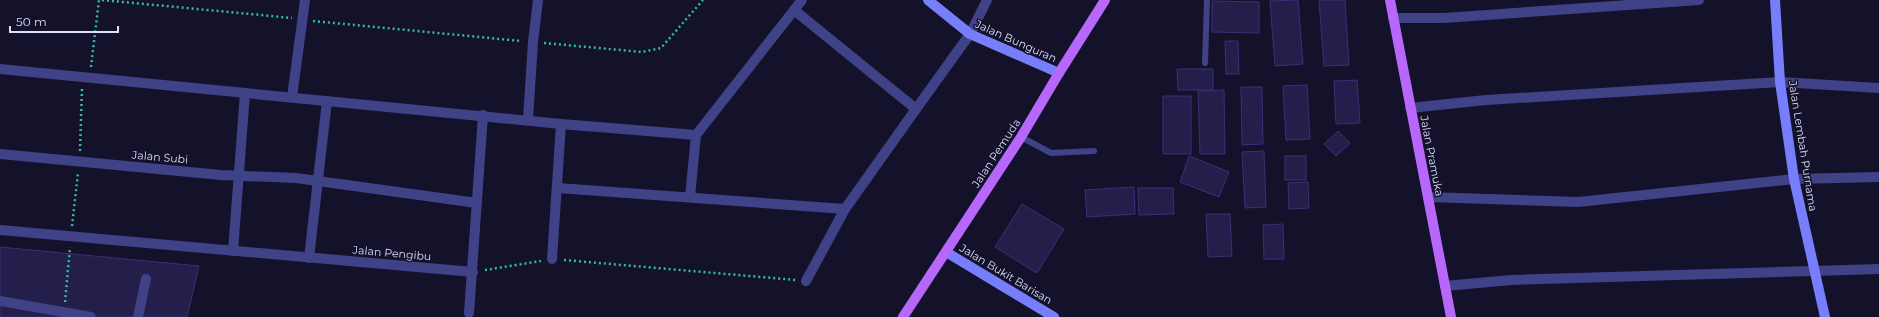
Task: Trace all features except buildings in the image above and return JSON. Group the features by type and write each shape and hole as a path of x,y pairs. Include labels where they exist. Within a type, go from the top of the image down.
{"main road":[{"name":"Jalan Pemuda","path":"903,317 1021,137 1105,0"},
{"name":"Jalan Pramuka","path":"1390,0 1452,317"}],"street":[{"path":"292,97 305,0"},
{"path":"528,120 533,42 538,0"},
{"path":"690,197 696,135 802,0"},
{"name":"Jalan Bunguran","path":"928,0 970,34 1059,73"},
{"path":"806,281 845,209 970,34 988,0"},
{"path":"1393,18 1444,18 1699,0"},
{"name":"Jalan Lembah Purnama","path":"1775,0 1780,82 1794,179 1825,317"},
{"path":"794,10 916,109"},
{"path":"0,69 483,115 561,124 696,135"},
{"path":"1410,108 1486,100 1780,82 1879,88"},
{"path":"233,251 245,93"},
{"path":"309,258 327,101"},
{"path":"469,313 483,115"},
{"path":"552,259 558,188 561,124"},
{"name":"Jalan Subi","path":"0,154 79,162 317,181 477,203"},
{"path":"1428,197 1578,202 1794,179 1879,177"},
{"path":"558,188 845,209"},
{"name":"Jalan Pengibu","path":"0,230 473,272"},
{"name":"Jalan Bukit Barisan","path":"946,252 1043,314 1054,317"},
{"path":"1445,286 1511,280 1879,269"},
{"path":"138,317 146,279"},
{"path":"0,301 91,317"}],"lane":[{"path":"1205,63 1207,0"},
{"path":"1021,137 1051,153 1094,151"}],"path":[{"path":"90,78 99,0"},
{"path":"102,0 642,52 661,48 703,0"},
{"path":"64,312 71,237"},
{"path":"473,272 552,259 806,281"}]}
